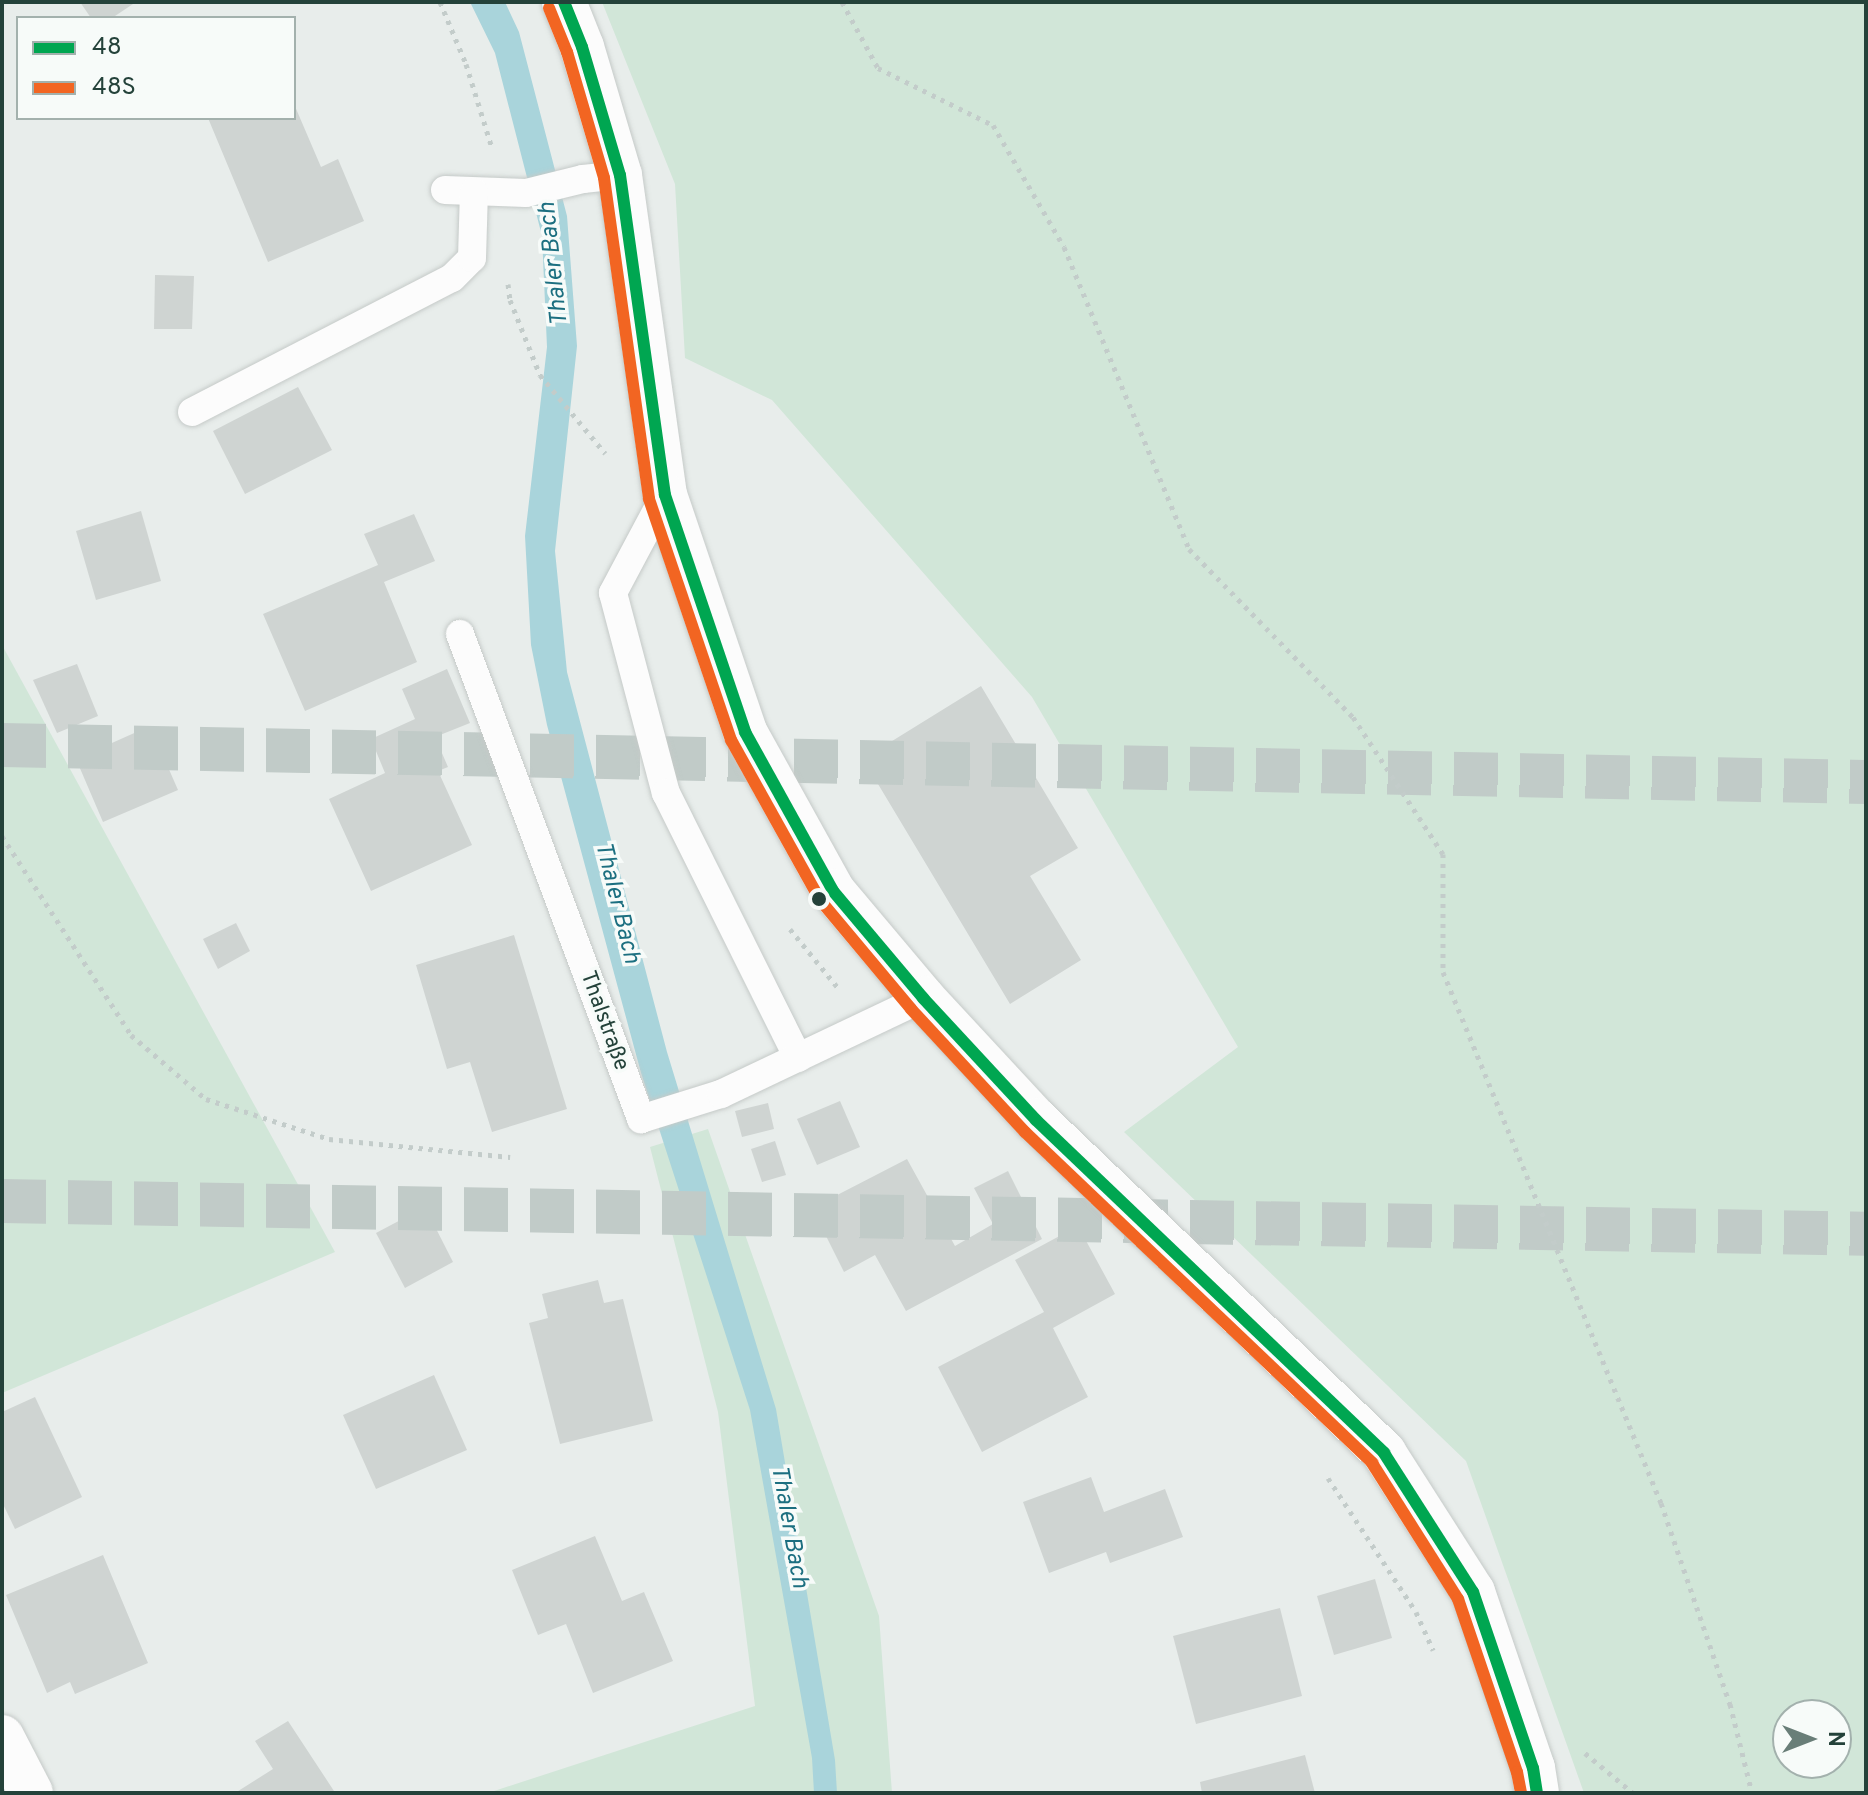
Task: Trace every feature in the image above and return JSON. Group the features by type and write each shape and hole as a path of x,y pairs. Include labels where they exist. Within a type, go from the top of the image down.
{"main road":[{"path":"564,2 582,47 602,177 665,495 745,732 833,891 923,998 1036,1120 1384,1453 1473,1592 1533,1768 1537,1793"},
{"path":"2,1737 31,1793"}],"lane":[{"path":"445,190 526,193 602,177"},
{"path":"192,412 452,278 472,258 474,192"},
{"path":"665,495 613,593 666,793 798,1058"},
{"name":"Thalstraße","path":"460,634 641,1119 721,1094 923,998"}],"path":[{"path":"842,2 878,68 993,125 1064,247 1189,549 1353,717 1443,854 1443,972 1661,1503 1730,1704 1752,1793"},
{"path":"540,375 603,452"},
{"path":"2,836 131,1035 206,1099 329,1139 510,1157"}],"green space":[{"path":"602,2 1866,2 1866,1793 1584,1793 1466,1461 1124,1132 1238,1047 1032,697 772,400 685,358 675,184"},
{"path":"2,645 335,1252 2,1393"},
{"path":"708,1129 879,1616 892,1793 488,1793 755,1706 718,1412 650,1147"}],"water":[{"name":"Thaler Bach","path":"470,2 505,2 519,32 567,216 577,346 555,551 567,672 667,1052 776,1409 835,1760 837,1793 814,1793 812,1758 750,1410 641,1073 547,725 531,645 525,536 547,347 542,236 495,53"}],"building":[{"path":"80,2 136,2 115,16 90,16"},
{"path":"296,109 321,167 338,159 364,221 268,262 209,120 296,120"},
{"path":"155,275 194,276 192,329 154,329"},
{"path":"298,387 332,450 245,494 213,431"},
{"path":"141,511 161,581 96,600 76,531"},
{"path":"414,514 435,561 384,582 417,662 305,711 263,614 378,565 364,534"},
{"path":"77,664 98,716 57,733 33,680"},
{"path":"447,669 470,723 435,737 448,767 438,771 472,845 371,891 329,799 385,773 371,739 415,719 402,689"},
{"path":"981,686 1078,848 1030,876 1081,960 1010,1004 863,759"},
{"path":"150,726 178,790 103,822 76,759"},
{"path":"236,923 250,951 218,969 203,939"},
{"path":"514,935 567,1109 492,1132 470,1062 447,1069 416,965"},
{"path":"840,1101 860,1147 817,1165 797,1119"},
{"path":"768,1103 774,1129 742,1137 735,1111"},
{"path":"775,1141 786,1175 762,1182 751,1149"},
{"path":"907,1159 955,1246 993,1224 974,1188 1008,1171 1042,1239 906,1311 875,1255 844,1272 812,1208"},
{"path":"425,1207 453,1262 405,1288 376,1233"},
{"path":"1078,1226 1115,1294 1053,1328 1088,1397 982,1452 938,1367 1044,1312 1015,1260"},
{"path":"598,1280 604,1303 623,1299 653,1421 560,1444 529,1323 548,1318 542,1294"},
{"path":"434,1375 467,1450 376,1489 343,1415"},
{"path":"35,1397 82,1497 15,1529 2,1502 2,1412"},
{"path":"1091,1477 1104,1512 1165,1489 1183,1537 1110,1563 1106,1552 1049,1573 1023,1502"},
{"path":"595,1536 622,1601 644,1592 673,1661 593,1693 566,1624 538,1635 512,1570"},
{"path":"103,1555 148,1663 75,1694 70,1682 47,1693 6,1595"},
{"path":"1375,1579 1392,1638 1334,1655 1317,1596"},
{"path":"1280,1608 1302,1696 1196,1724 1173,1636"},
{"path":"288,1721 334,1791 235,1793 273,1769 255,1741"},
{"path":"1305,1755 1315,1793 1202,1793 1200,1782"}],"tunnel":[{"path":"2,745 1866,782"},
{"path":"2,1201 1866,1234"}],"transit line":[{"name":"48","path":"564,2 582,47 620,175 665,495 745,732 833,891 923,998 1036,1120 1384,1453 1473,1592 1533,1768 1537,1793"},
{"name":"48S","path":"549,8 567,52 604,178 649,499 731,740 820,900 911,1009 1025,1132 1372,1463 1458,1599 1517,1772 1521,1793"}]}
